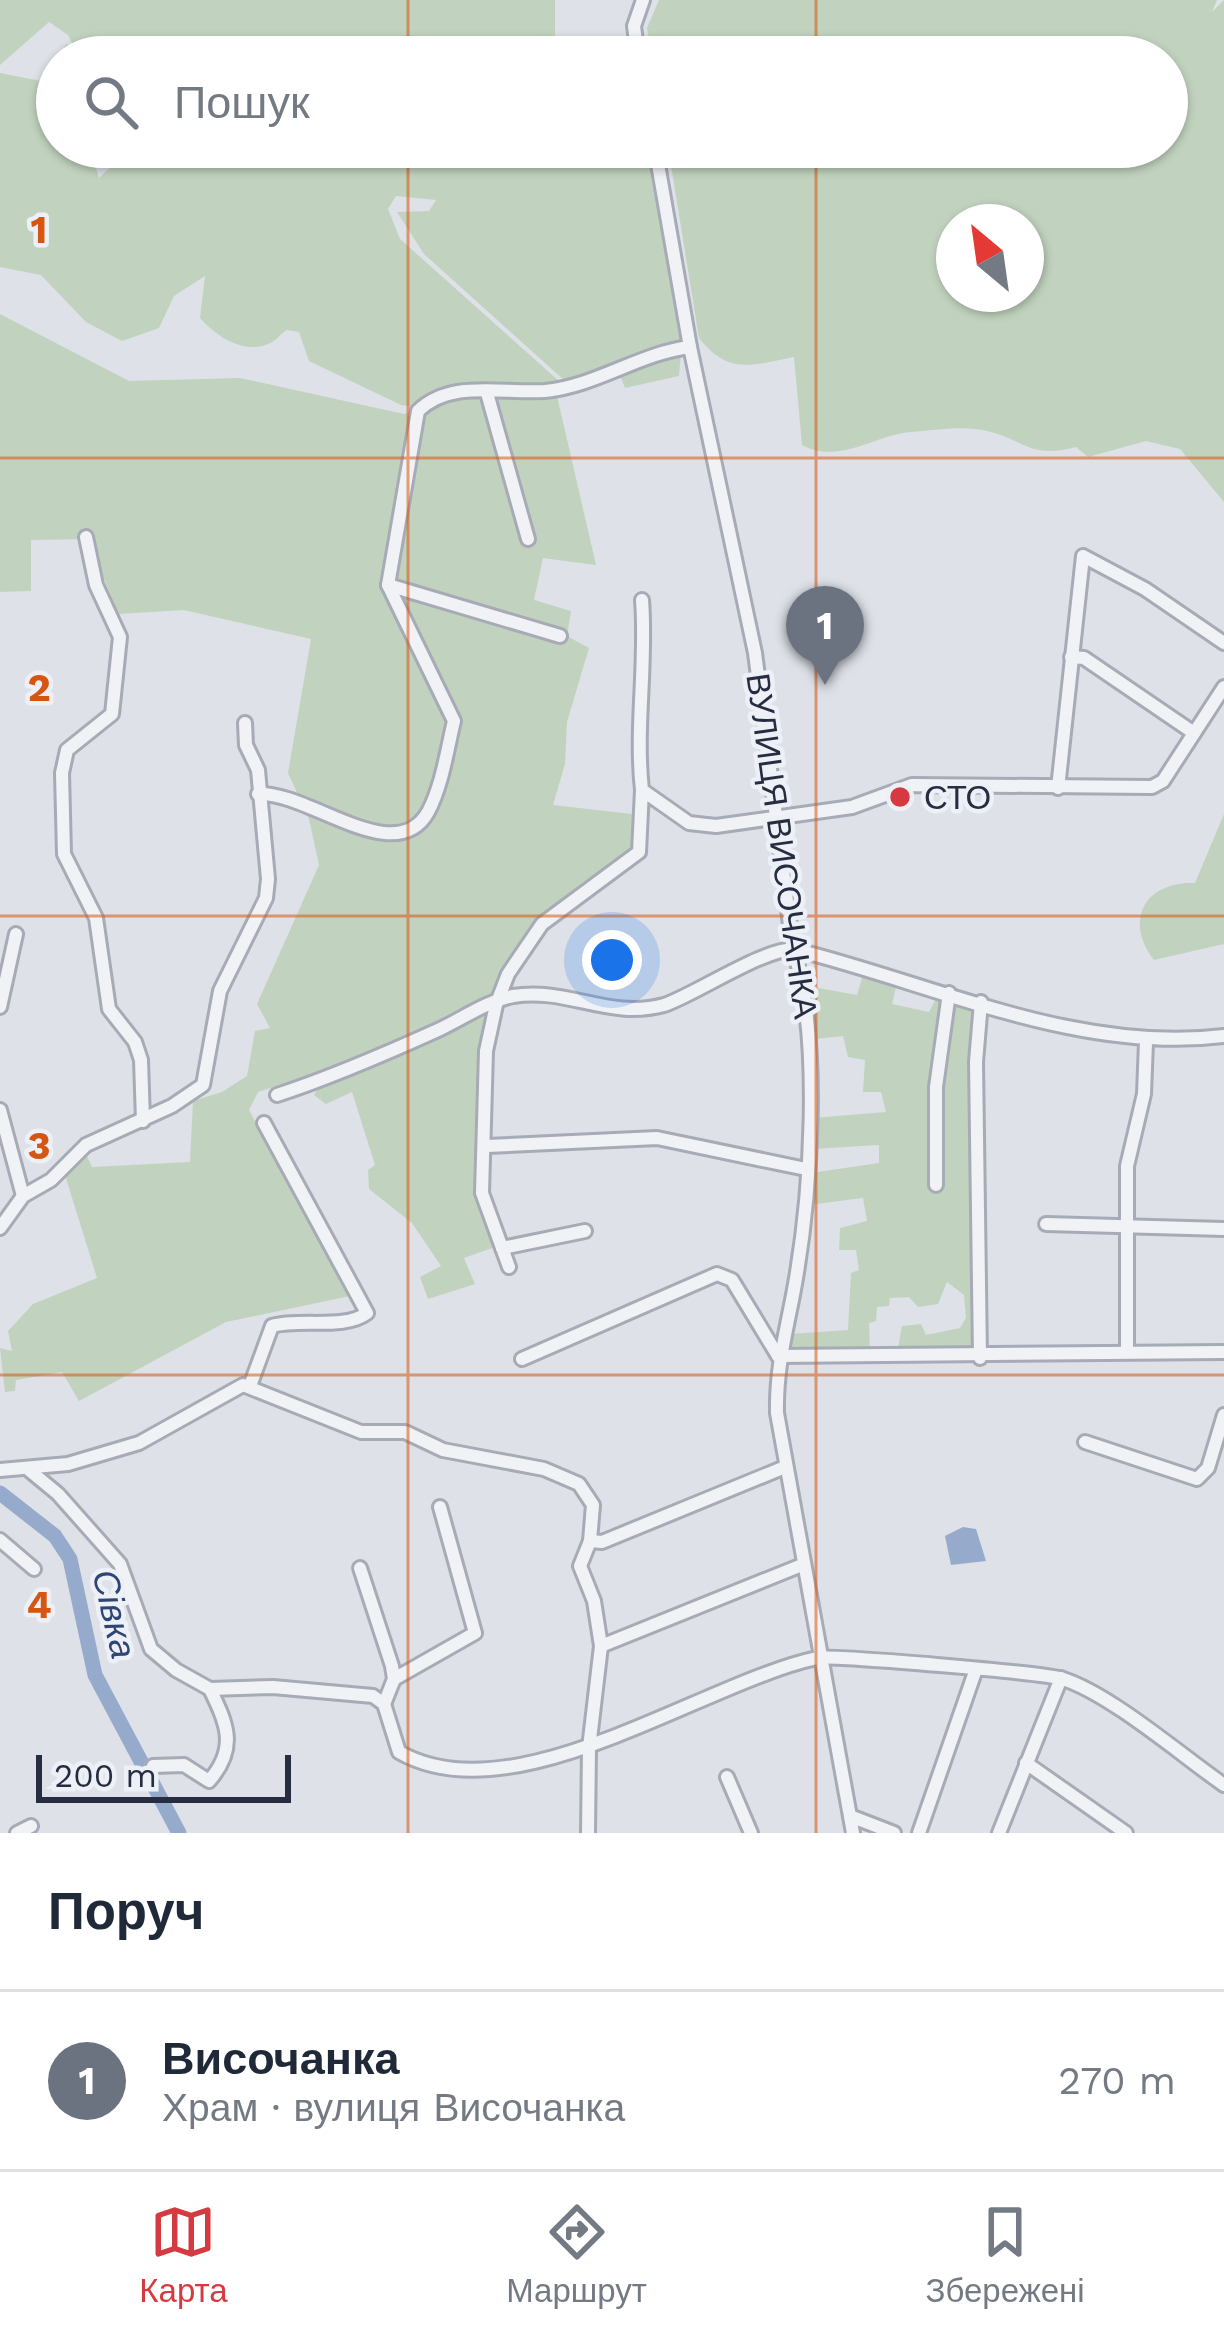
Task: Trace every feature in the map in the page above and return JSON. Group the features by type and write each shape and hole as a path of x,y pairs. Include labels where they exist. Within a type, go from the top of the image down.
{"street":[{"path":"635,36 643,0"},
{"name":"ВУЛИЦЯ ВИСОЧАНКА","path":"660,168 690,347 755,652 793,948 809,1022 806,1168 794,1293 778,1356 785,1467 853,1833"},
{"path":"258,794 279,793 382,836 402,834 427,815 454,722 388,585 418,411 432,397 452,390 551,390 690,347"},
{"path":"487,393 528,539"},
{"path":"86,538 96,585 120,637 112,714 67,750 62,773 64,854 96,919 110,1009 135,1042 141,1060 143,1120"},
{"path":"1058,788 1084,556 1145,589 1224,643"},
{"path":"388,585 560,636"},
{"path":"509,1268 482,1193 487,1146 486,1051 508,974 542,924 639,852 642,790 638,753 646,655 642,600"},
{"path":"1071,657 1084,658 1194,733"},
{"path":"642,790 689,824 778,821 872,802 912,785 1152,788 1163,782 1224,687"},
{"path":"0,1228 23,1196 51,1180 86,1145 143,1120 203,1085 220,991 266,898 258,770 244,723"},
{"path":"0,1007 16,934"},
{"path":"277,1095 395,1049 500,999 563,994 593,1008 632,1012 669,1004 732,970 793,948 981,1002 1146,1042 1224,1036"},
{"path":"936,1185 936,1088 949,993"},
{"path":"980,1358 976,1062 981,1002"},
{"path":"1127,1351 1127,1166 1144,1094 1146,1042"},
{"path":"0,1110 23,1196"},
{"path":"250,1386 272,1326 298,1320 356,1321 367,1313 264,1123"},
{"path":"487,1146 656,1138 806,1168"},
{"path":"1046,1224 1224,1229"},
{"path":"502,1248 585,1231"},
{"path":"522,1359 717,1274 731,1280 778,1356 980,1358 1224,1352"},
{"path":"0,1471 28,1470 139,1443 232,1389 250,1386 361,1432 405,1432 442,1450 563,1476 587,1492 593,1505 590,1541 580,1566 594,1601 601,1646 589,1748 588,1833"},
{"path":"1085,1442 1197,1479 1208,1468 1224,1415"},
{"path":"590,1541 602,1542 785,1467"},
{"path":"28,1470 58,1494 120,1564 151,1648 210,1689 230,1732 223,1765 209,1781 184,1765 153,1766"},
{"path":"384,1704 394,1679 475,1633 440,1507"},
{"path":"0,1540 34,1569"},
{"path":"601,1646 802,1564"},
{"path":"360,1568 394,1679"},
{"path":"210,1689 374,1696 384,1704 399,1752 417,1762 446,1768 491,1766 589,1748 820,1657 1061,1678 1224,1785"},
{"path":"919,1833 975,1672"},
{"path":"999,1833 1061,1678"},
{"path":"1026,1763 1126,1833"},
{"path":"727,1777 751,1833"},
{"path":"850,1816 894,1833"},
{"path":"17,1833 32,1826"}],"green space":[{"path":"0,0 555,0 555,36 68,36 49,22 0,65"},
{"path":"659,0 1217,0 1212,12 1224,0 1224,502 1180,449 1146,441 1088,457 1076,447 1038,450 969,428 897,434 843,450 816,450 802,445 794,357 753,365 731,363 699,338 671,168 1188,168 1188,36 648,36 647,28"},
{"path":"0,73 36,80 36,168 96,168 99,178 110,168 653,168 682,340 679,376 625,388 621,378 565,381 424,254 397,212 429,211 436,200 396,196 388,209 400,239 560,382 502,392 557,396 596,565 543,558 534,600 571,611 567,636 589,648 567,722 565,764 553,805 641,815 636,848 583,882 540,922 497,993 478,1195 498,1246 464,1258 475,1284 428,1299 420,1277 441,1266 412,1223 369,1189 368,1170 375,1165 352,1092 326,1104 314,1095 328,1069 258,1092 249,1110 350,1296 226,1322 79,1401 62,1372 16,1380 15,1391 5,1392 0,1348 12,1351 8,1331 33,1304 97,1278 65,1175 86,1154 92,1167 190,1162 193,1101 222,1092 247,1076 255,1031 270,1028 257,1004 319,865 309,819 288,773 311,639 184,610 118,614 88,539 31,540 31,591 0,592 0,314 129,381 240,378 404,414 426,408 401,405 309,361 299,332 287,330 272,342 252,347 223,337 200,318 205,276 174,296 159,328 122,341 86,322 41,275 0,267"},
{"path":"1224,814 1224,944 1154,960 1140,930 1145,905 1164,888 1195,883"},
{"path":"863,975 897,983 892,1004 929,1012 938,995 979,1006 984,1355 897,1354 902,1326 921,1324 926,1335 960,1328 966,1318 964,1295 947,1282 938,1304 918,1307 909,1297 890,1298 889,1306 877,1307 876,1321 869,1323 870,1351 786,1353 790,1334 848,1330 851,1273 859,1270 856,1250 839,1250 840,1228 867,1221 863,1198 808,1205 811,1173 879,1163 879,1145 812,1149 813,1118 886,1112 881,1092 863,1092 865,1060 848,1057 843,1036 815,1039 813,987 857,995"}],"water":[{"path":"963,1527 976,1529 986,1561 951,1565 945,1536"}],"waterway":[{"name":"Сівка","path":"0,1493 55,1536 70,1559 95,1675 179,1833"}],"place":[{"name":"Височанка","path":"825,685"},
{"name":"СТО","path":"900,797"}]}
